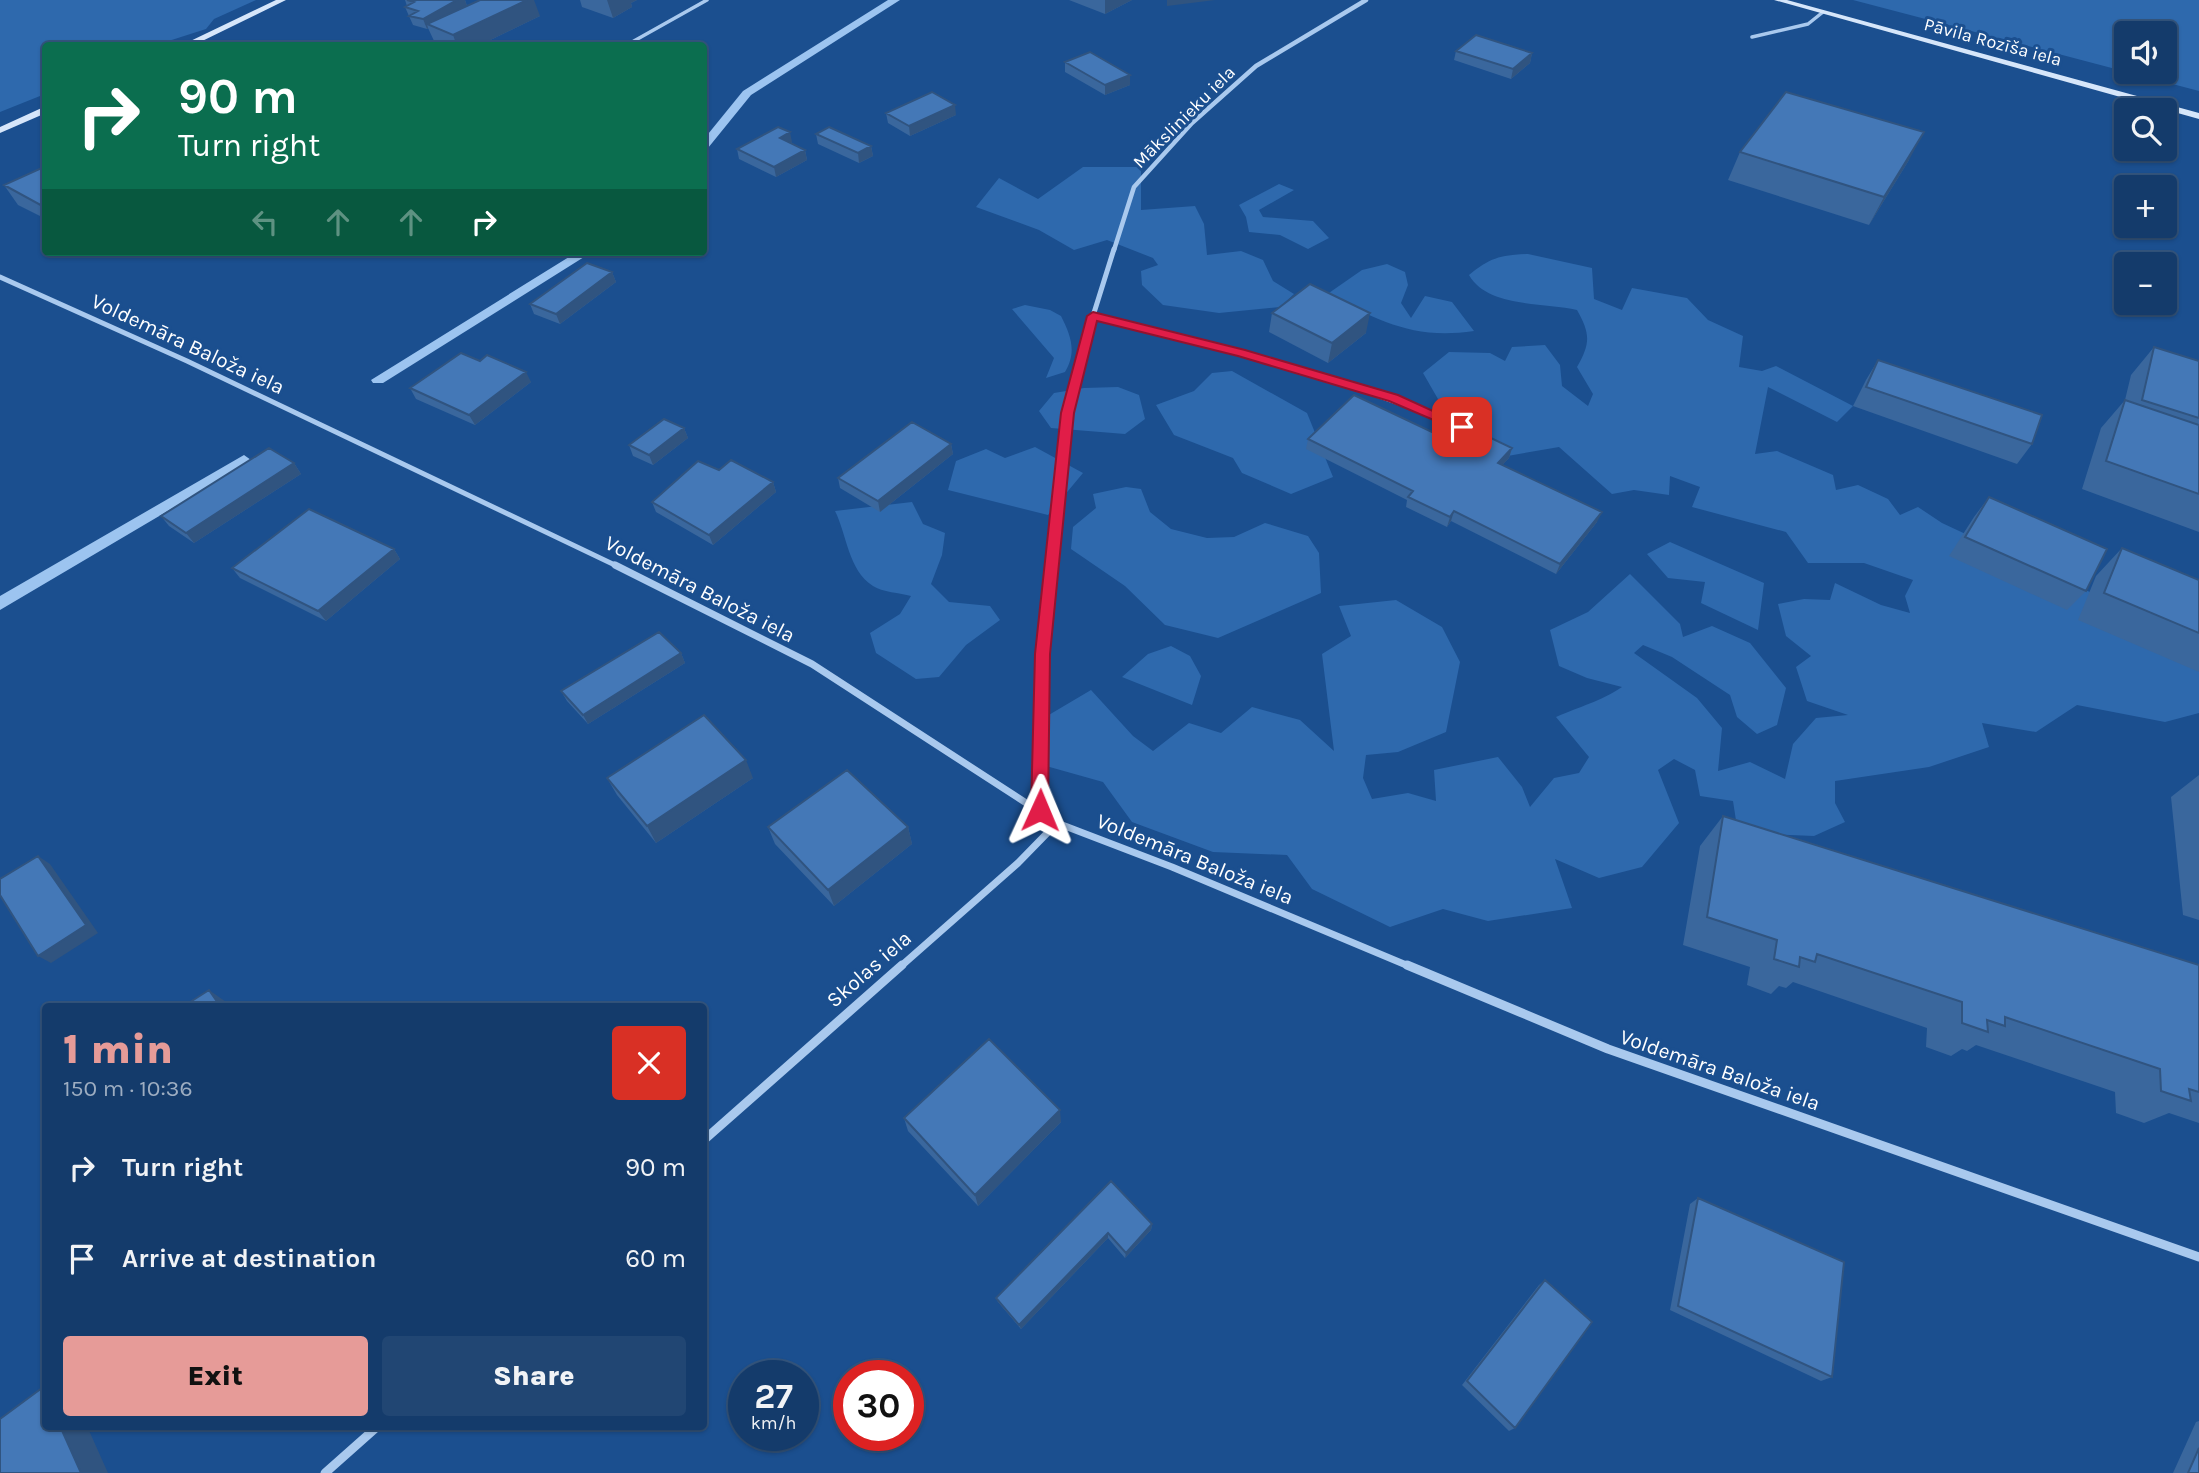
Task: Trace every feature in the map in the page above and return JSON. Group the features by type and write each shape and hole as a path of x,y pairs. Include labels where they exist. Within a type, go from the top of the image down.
{"main road":[{"path":"193,42 282,0"},
{"name":"Pāvila Rozīša iela","path":"1778,0 2199,116"},
{"path":"0,130 42,111"}],"street":[{"name":"Mākslinieku iela","path":"1040,810 1042,654 1068,413 1093,316 1134,187 1192,123 1256,66 1366,0"},
{"name":"Voldemāra Baloža iela","path":"0,277 187,361 570,543 800,658 1057,823 1172,867 1608,1049 2199,1257"},
{"name":"Skolas iela","path":"707,1137 1018,863 1057,823"},
{"path":"325,1473 373,1430"}],"lane":[{"path":"632,42 707,0"},
{"path":"1752,37 1808,24 1823,12"},
{"path":"1093,316 1241,353 1381,394 1457,425"}],"shaded area":[{"path":"0,0 256,0 214,19 206,29 165,42 42,42 42,95 0,112"},
{"path":"1853,0 2199,0 2199,91 2172,84 2177,84 2177,21 2114,21 2114,69"},
{"path":"1083,167 1141,167 1141,210 1195,206 1204,224 1207,255 1241,251 1263,260 1273,281 1294,294 1280,307 1219,313 1163,305 1142,285 1141,271 1158,265 1153,258 1107,240 1074,250 1039,230 976,207 999,178 1038,199"},
{"path":"1279,184 1294,190 1259,210 1263,217 1313,221 1329,238 1308,249 1280,235 1249,232 1246,217 1239,205"},
{"path":"1528,254 1592,268 1594,299 1622,310 1632,288 1687,298 1708,320 1743,336 1739,367 1762,371 1776,366 1853,406 1837,422 1768,387 1755,454 1777,451 1833,475 1836,490 1858,485 1888,499 1900,515 1918,507 1942,523 2199,643 2199,713 2165,722 2077,705 2036,732 1982,723 1989,747 1929,767 1835,781 1835,803 1845,822 1814,836 1767,834 1737,827 1733,801 1700,796 1695,770 1674,759 1658,770 1679,823 1642,867 1599,878 1555,859 1572,908 1488,921 1443,909 1390,927 1312,889 1287,855 1213,852 1132,822 1103,782 1039,764 1042,719 1091,690 1133,736 1153,751 1189,723 1221,733 1252,707 1300,720 1334,751 1322,654 1351,636 1339,606 1396,600 1442,627 1460,662 1446,732 1398,752 1366,755 1363,778 1372,799 1408,793 1436,801 1434,770 1498,757 1522,787 1530,807 1554,778 1579,773 1589,757 1556,717 1622,687 1587,678 1559,666 1550,630 1588,612 1630,574 1680,624 1683,637 1712,626 1750,643 1786,688 1777,725 1757,734 1737,717 1730,695 1672,657 1643,645 1634,653 1697,698 1722,728 1718,771 1750,762 1785,779 1793,744 1816,718 1848,715 1807,701 1796,667 1811,656 1786,636 1778,604 1804,599 1830,600 1835,583 1881,605 1910,613 1905,596 1913,580 1864,563 1808,563 1786,532 1692,507 1700,487 1670,476 1669,495 1634,490 1612,494 1559,447 1496,458 1439,428 1442,406 1423,373 1449,352 1490,353 1505,361 1512,347 1545,345 1560,365 1562,386 1588,406 1593,394 1577,367 1585,351 1587,338 1577,310 1503,298 1478,286 1469,275 1496,258"},
{"path":"1387,264 1405,272 1408,285 1401,303 1411,318 1425,296 1452,302 1474,331 1432,333 1397,326 1326,295 1362,270"},
{"path":"1025,305 1050,310 1061,316 1068,330 1072,351 1065,372 1046,378 1054,358 1012,309"},
{"path":"1232,371 1307,413 1333,477 1291,494 1242,473 1233,458 1174,435 1156,405 1194,391 1212,373"},
{"path":"1118,387 1139,395 1145,419 1125,434 1051,428 1039,411 1054,393 1084,388"},
{"path":"1035,447 1083,473 1048,515 948,490 956,461 986,449 1005,458"},
{"path":"1126,487 1141,489 1150,512 1171,529 1207,538 1234,537 1265,523 1308,536 1319,553 1321,593 1218,638 1165,625 1125,586 1071,549 1073,527 1096,508 1093,494"},
{"path":"912,502 923,524 945,533 942,555 931,584 949,602 990,606 1000,620 966,645 939,677 916,679 876,653 870,633 900,614 911,596 881,590 865,579 853,562 835,511"},
{"path":"1670,542 1764,583 1758,630 1701,603 1705,582 1668,578 1647,554"},
{"path":"1171,646 1190,656 1201,676 1192,705 1122,677 1148,654"}],"building":[{"path":"407,0 457,0 423,19 409,16 418,11 405,7 414,2"},
{"path":"480,0 527,0 453,35 427,24"},
{"path":"1476,35 1532,53 1513,69 1456,51"},
{"path":"1090,52 1130,75 1105,85 1065,62"},
{"path":"932,92 955,105 909,126 886,113"},
{"path":"1786,92 1924,132 1884,197 1740,152"},
{"path":"778,127 790,132 780,138 805,150 774,167 737,149"},
{"path":"829,127 871,146 858,153 816,134"},
{"path":"42,168 42,206 4,185"},
{"path":"587,263 612,272 556,314 530,304"},
{"path":"1310,284 1370,313 1332,343 1272,313"},
{"path":"2154,347 2199,361 2199,418 2142,400"},
{"path":"461,353 480,361 487,355 526,372 469,415 410,388"},
{"path":"1878,360 2042,415 2032,444 1866,387"},
{"path":"1354,395 1432,432 1447,417 1512,448 1498,463 1602,512 1560,564 1454,511 1450,517 1408,497 1413,491 1308,439"},
{"path":"2125,400 2199,425 2199,494 2106,461"},
{"path":"664,419 684,428 649,455 629,445"},
{"path":"912,422 951,444 878,501 838,478"},
{"path":"269,448 294,463 186,533 161,516"},
{"path":"731,460 773,482 709,535 652,502 698,461 719,470"},
{"path":"1989,497 2107,549 2086,591 1965,537"},
{"path":"309,509 394,549 318,611 232,568"},
{"path":"2122,548 2199,580 2199,633 2104,593"},
{"path":"659,632 681,653 583,715 561,691"},
{"path":"704,715 746,760 647,826 607,778"},
{"path":"847,770 908,827 828,890 768,827"},
{"path":"1723,816 2199,965 2199,1092 2189,1089 2191,1101 2161,1091 2160,1069 2005,1017 2005,1026 1987,1020 1988,1032 1962,1023 1962,1002 1817,954 1815,962 1800,957 1799,967 1774,959 1777,940 1707,917"},
{"path":"38,856 86,925 38,956 0,895 0,879"},
{"path":"209,990 218,1003 189,1003"},
{"path":"989,1039 1060,1110 975,1195 904,1118"},
{"path":"1111,1181 1152,1224 1126,1253 1108,1233 1019,1325 996,1298"},
{"path":"1698,1198 1844,1262 1832,1377 1678,1306"},
{"path":"1545,1280 1592,1322 1515,1428 1467,1381"},
{"path":"42,1388 42,1430 62,1430 81,1473 0,1473 0,1419"},
{"path":"2199,1448 2199,1473 2188,1473"}],"waterway":[{"path":"707,142 747,93 895,0"},
{"path":"378,380 580,256"},
{"path":"0,604 244,460"}],"route":[{"path":"1040,810 1042,654 1068,413 1093,316 1241,353 1394,398 1462,427"}]}
